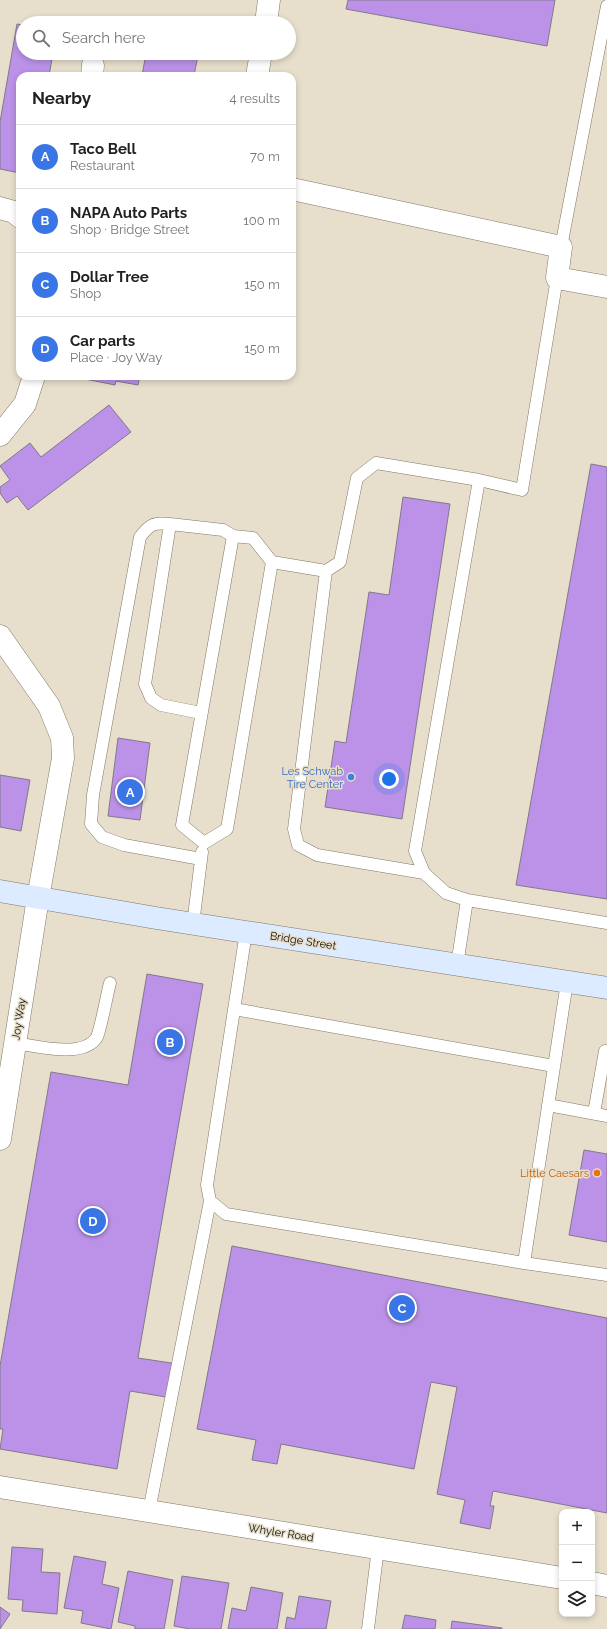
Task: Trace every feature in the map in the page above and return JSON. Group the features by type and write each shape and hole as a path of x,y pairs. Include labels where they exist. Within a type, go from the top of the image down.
{"main road":[{"name":"Bridge Street","path":"0,891 193,924 607,988"}],"street":[{"path":"267,16 269,0"},
{"path":"258,72 260,60"},
{"path":"296,190 561,247 557,278 607,287"},
{"path":"0,208 16,214"},
{"path":"0,434 25,404 33,380"},
{"name":"Joy Way","path":"0,636 49,706 62,738 63,758 38,898 15,1043 6,1064 0,1139"},
{"name":"Whyler Road","path":"0,1487 559,1578"},
{"path":"595,1584 607,1586"}],"lane":[{"path":"561,247 607,6"},
{"path":"202,859 124,845 102,837 91,824 93,795 140,537 148,526 159,523 223,530 233,536 253,538 272,562 326,572 340,562 357,478 376,463 479,480 522,490 557,278"},
{"path":"479,480 416,851 424,873 446,893 467,900 607,923"},
{"path":"170,524 145,684 151,698 161,705 201,712"},
{"path":"204,843 182,825 233,536"},
{"path":"204,843 227,829 272,562"},
{"path":"326,572 294,829 298,845 317,855 424,873"},
{"path":"193,924 204,843"},
{"path":"457,965 467,900"},
{"path":"149,1511 210,1201 207,1185 246,932"},
{"path":"524,1263 567,982"},
{"path":"15,1043 61,1050 86,1047 96,1037 110,983"},
{"path":"234,1009 554,1066"},
{"path":"594,1113 605,1051 607,1052"},
{"path":"548,1105 607,1116"},
{"path":"210,1201 226,1214 524,1263 607,1275"},
{"path":"368,1629 378,1548"}],"building":[{"path":"348,0 555,0 547,46 346,9"},
{"path":"16,30 16,60 52,60 50,72 16,72 16,172 0,169 0,122"},
{"path":"145,60 197,60 195,72 143,72"},
{"path":"90,380 139,380 138,385 116,381 115,385"},
{"path":"109,405 131,432 28,510 17,496 7,503 0,493 0,487 10,480 0,466 30,443 41,457"},
{"path":"591,464 607,467 607,899 516,885"},
{"path":"403,497 450,504 402,819 325,807 335,741 346,743 369,592 389,595"},
{"path":"118,738 150,743 140,820 108,816"},
{"path":"0,775 30,780 21,831 0,827"},
{"path":"147,974 203,984 138,1358 178,1364 172,1398 130,1391 117,1469 0,1449 3,1429 0,1429 0,1366 51,1072 128,1085"},
{"path":"584,1150 607,1154 607,1242 569,1235"},
{"path":"232,1246 607,1318 607,1513 595,1511 595,1509 586,1509 493,1491 490,1506 494,1506 490,1529 460,1523 465,1500 437,1494 457,1387 431,1382 414,1469 281,1444 277,1464 252,1460 256,1440 197,1429"},
{"path":"12,1547 43,1549 41,1572 60,1573 57,1614 22,1611 23,1600 8,1599"},
{"path":"74,1556 106,1562 102,1584 119,1588 111,1629 81,1623 83,1611 64,1608"},
{"path":"128,1571 173,1580 164,1629 135,1629 135,1626 118,1622"},
{"path":"182,1576 229,1583 221,1629 190,1629 174,1626"},
{"path":"251,1587 283,1593 277,1629 228,1629 232,1608 246,1611"},
{"path":"299,1596 331,1601 326,1629 285,1629 287,1617 295,1619"},
{"path":"0,1607 10,1614 0,1629"},
{"path":"405,1615 436,1620 435,1629 402,1629"},
{"path":"452,1621 502,1628 502,1629 451,1629"}],"place":[{"name":"Les Schwab Tire Center","path":"351,777"},
{"name":"Taco Bell","path":"130,792"},
{"name":"NAPA Auto Parts","path":"170,1042"},
{"name":"Little Caesars","path":"597,1173"},
{"name":"Car parts","path":"93,1221"},
{"name":"Dollar Tree","path":"402,1308"}]}
